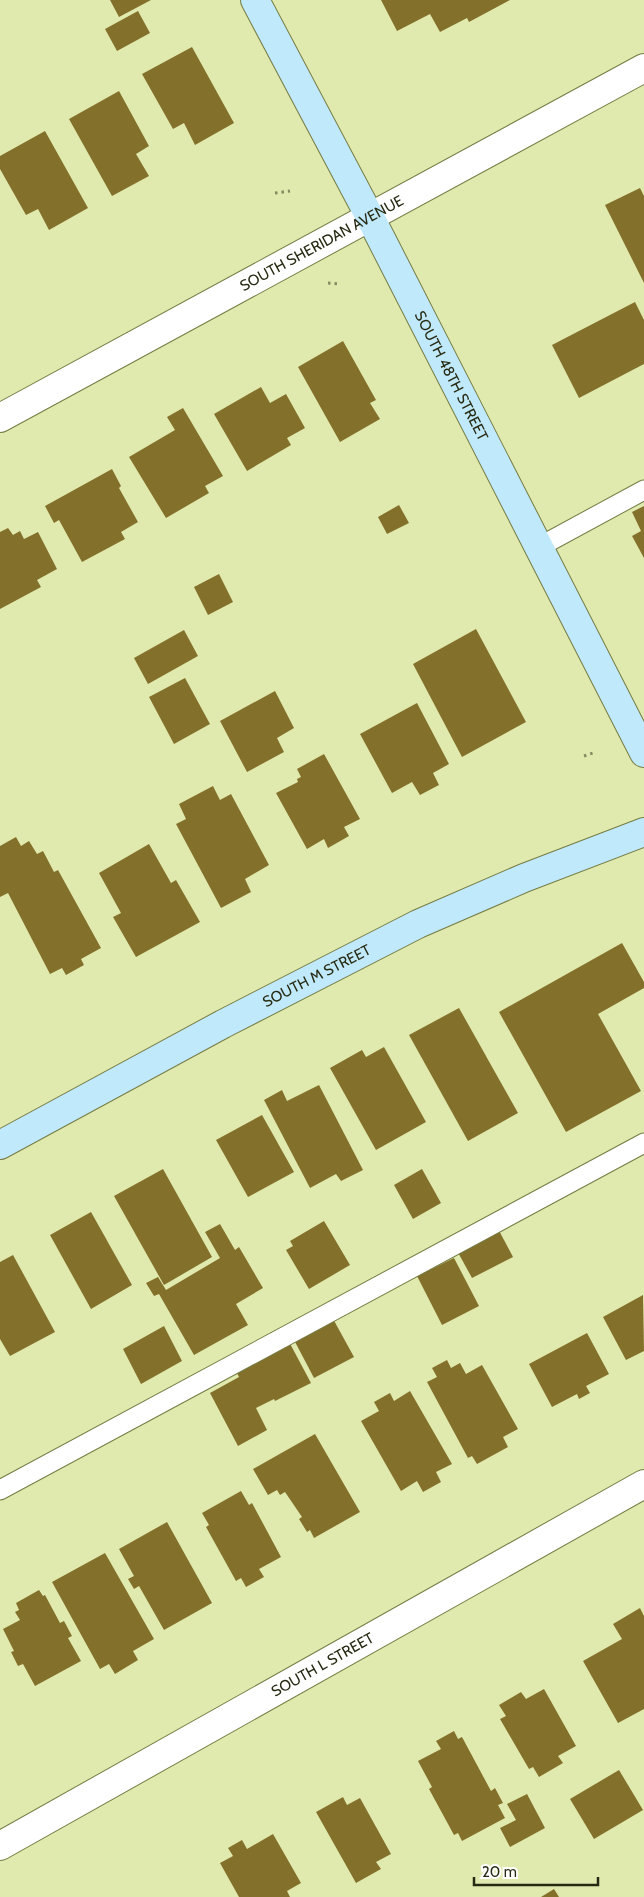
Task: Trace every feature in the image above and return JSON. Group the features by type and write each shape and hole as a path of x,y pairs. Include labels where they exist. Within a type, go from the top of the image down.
{"main road":[{"name":"SOUTH 48TH STREET","path":"255,0 370,217 644,753"},
{"name":"SOUTH M STREET","path":"0,1145 223,1024 418,924 524,878 644,832"}],"street":[{"name":"SOUTH SHERIDAN AVENUE","path":"0,418 644,68"},
{"name":"SOUTH L STREET","path":"0,1846 644,1484"}],"lane":[{"path":"539,547 644,490"},
{"path":"0,1490 644,1143"}],"path":[{"path":"275,193 290,191"},
{"path":"336,276 336,283"},
{"path":"328,283 341,284"},
{"path":"584,756 593,754"}],"building":[{"path":"110,0 151,0 119,17"},
{"path":"381,0 510,0 469,22 467,18 440,32 430,14 397,31"},
{"path":"138,11 150,33 117,51 105,29"},
{"path":"192,47 234,123 195,145 184,123 173,129 142,74"},
{"path":"119,91 149,146 136,154 149,176 112,196 69,119"},
{"path":"45,131 88,208 49,230 38,209 26,215 0,169 0,156"},
{"path":"640,188 644,196 644,283 605,205"},
{"path":"635,302 644,320 644,364 579,398 552,345"},
{"path":"343,341 376,400 370,403 380,419 340,442 298,367"},
{"path":"261,387 270,403 286,394 305,428 287,438 291,445 247,471 214,414"},
{"path":"183,408 223,476 205,486 209,493 166,518 129,457 175,430 167,417"},
{"path":"112,469 121,486 119,488 138,522 121,532 125,539 82,562 59,520 54,523 45,506"},
{"path":"399,505 409,523 387,534 378,517"},
{"path":"644,506 644,558 632,536 641,531 632,512"},
{"path":"8,528 13,535 20,531 24,539 38,532 57,569 37,580 41,587 0,609 0,532"},
{"path":"219,574 233,602 208,615 194,587"},
{"path":"476,629 526,722 462,757 413,664"},
{"path":"184,630 198,656 148,684 134,658"},
{"path":"185,678 210,724 174,744 149,697"},
{"path":"275,691 294,728 277,738 284,752 247,772 220,721"},
{"path":"417,703 449,764 433,773 439,785 420,795 412,782 392,793 360,734"},
{"path":"324,754 360,819 344,827 349,836 328,848 324,839 307,849 276,793 298,782 297,779 301,777 297,769"},
{"path":"213,786 220,800 231,794 269,865 245,879 251,892 221,908 176,824 186,819 179,804"},
{"path":"16,837 21,846 29,841 37,854 43,851 54,872 58,870 101,948 81,959 84,965 66,975 62,968 50,974 8,893 0,897 0,846"},
{"path":"149,844 171,883 176,880 200,922 136,957 113,917 121,913 99,873"},
{"path":"622,943 644,982 644,988 598,1014 641,1091 566,1132 499,1012"},
{"path":"459,1008 518,1113 468,1141 409,1035"},
{"path":"384,1047 426,1122 376,1150 330,1068 362,1050 366,1057"},
{"path":"319,1085 363,1170 341,1181 336,1174 310,1188 264,1100 282,1090 287,1101"},
{"path":"262,1115 294,1172 248,1197 216,1140"},
{"path":"163,1169 212,1257 164,1285 114,1196"},
{"path":"422,1169 441,1203 413,1219 394,1185"},
{"path":"91,1212 132,1285 91,1309 50,1235"},
{"path":"324,1221 350,1265 309,1289 286,1250 293,1246 290,1241"},
{"path":"220,1224 235,1250 239,1247 263,1288 236,1304 248,1325 194,1355 159,1294 154,1296 146,1283 158,1277 166,1290 220,1258 205,1232"},
{"path":"496,1225 513,1257 472,1278 455,1247"},
{"path":"13,1255 55,1332 10,1356 0,1339 0,1262"},
{"path":"454,1258 479,1306 442,1325 417,1276"},
{"path":"643,1295 644,1351 626,1360 603,1317"},
{"path":"332,1317 354,1357 314,1378 293,1338"},
{"path":"164,1326 182,1361 141,1384 123,1349"},
{"path":"587,1333 609,1374 586,1386 590,1393 579,1399 577,1394 552,1407 529,1364"},
{"path":"287,1338 311,1383 256,1408 267,1430 238,1446 210,1393 239,1377 237,1373 254,1364 251,1358"},
{"path":"447,1360 451,1368 460,1363 466,1374 482,1365 518,1429 503,1437 508,1447 477,1464 472,1456 468,1458 427,1382 437,1377 432,1368"},
{"path":"410,1391 452,1464 436,1472 441,1482 423,1492 417,1481 401,1491 361,1421 379,1411 374,1402 390,1393 394,1401"},
{"path":"315,1434 360,1512 314,1538 310,1530 307,1532 299,1519 302,1517 285,1492 280,1495 277,1490 268,1495 253,1469"},
{"path":"241,1491 249,1505 252,1503 281,1557 259,1569 264,1577 246,1587 241,1578 236,1581 206,1527 209,1525 202,1513"},
{"path":"167,1522 212,1603 164,1630 139,1586 134,1589 128,1579 134,1576 119,1549"},
{"path":"105,1553 154,1639 133,1651 138,1660 115,1674 109,1664 100,1669 52,1582"},
{"path":"39,1590 43,1596 45,1595 60,1623 64,1621 72,1636 68,1638 81,1661 35,1686 23,1664 18,1666 11,1652 14,1651 3,1629 20,1620 15,1612 19,1610 16,1603"},
{"path":"640,1608 644,1616 644,1709 618,1723 583,1661 622,1639 613,1624"},
{"path":"544,1689 576,1746 558,1756 563,1763 539,1777 533,1767 529,1769 500,1719 506,1716 499,1705 521,1692 526,1699"},
{"path":"454,1731 458,1739 462,1737 491,1791 495,1788 503,1803 498,1805 505,1818 462,1841 458,1833 454,1835 429,1789 432,1787 418,1761 441,1749 436,1741"},
{"path":"619,1770 643,1810 594,1839 570,1799"},
{"path":"527,1794 545,1828 510,1847 500,1828 516,1820 507,1804"},
{"path":"343,1797 347,1805 360,1798 391,1854 376,1862 381,1869 356,1883 316,1812"},
{"path":"273,1834 301,1883 287,1891 290,1897 239,1897 220,1863 233,1856 228,1848 242,1840 247,1849"},
{"path":"554,1889 559,1897 541,1897"}]}
